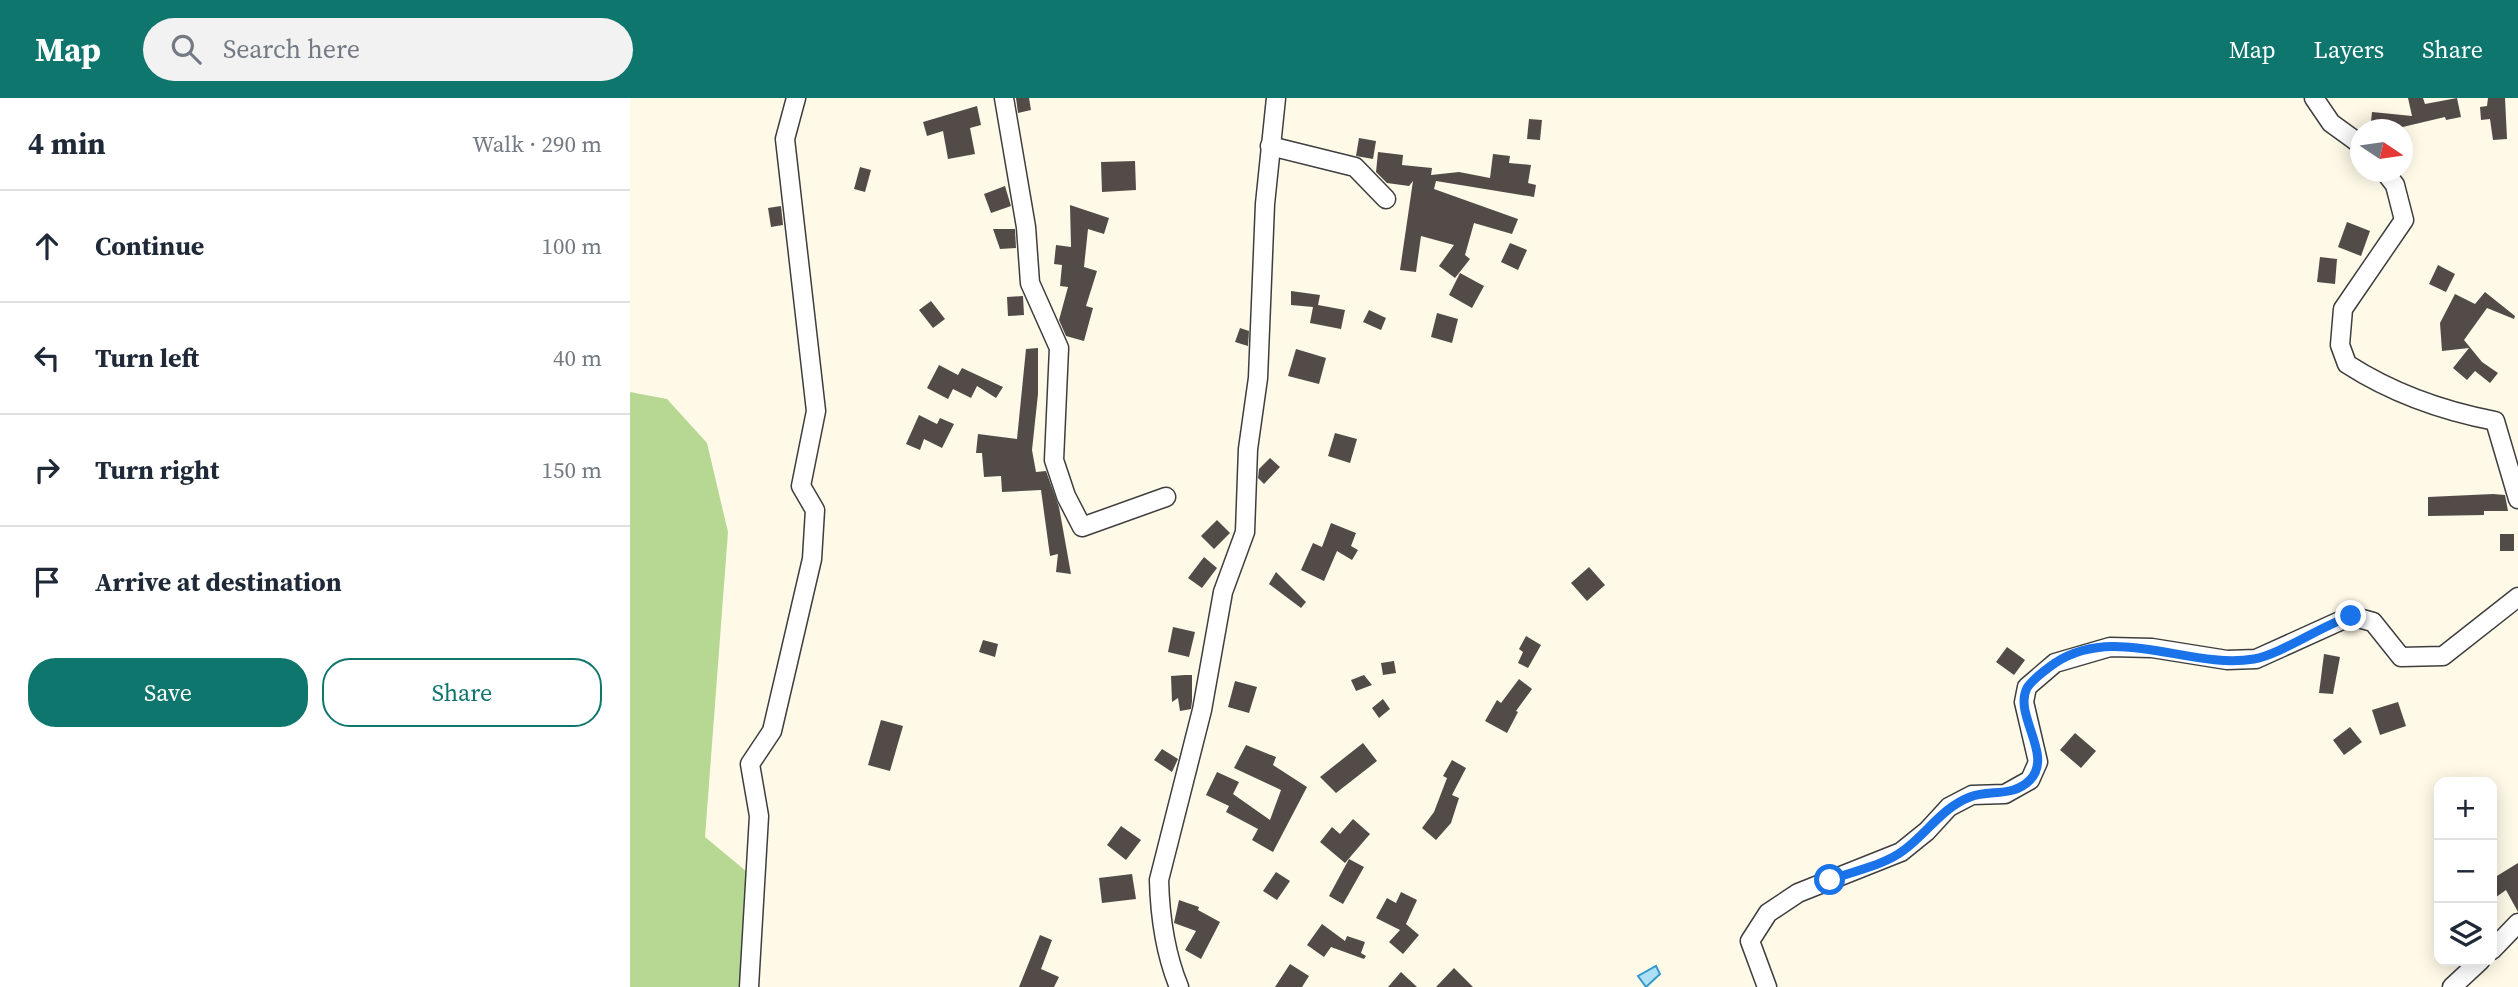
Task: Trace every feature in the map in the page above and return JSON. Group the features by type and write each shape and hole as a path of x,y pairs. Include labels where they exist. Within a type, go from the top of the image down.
{"street":[{"path":"748,987 759,816 750,764 772,731 812,559 816,510 801,486 816,411 785,139 796,98"},
{"path":"1004,98 1027,227 1030,283 1059,348 1054,460 1066,496 1082,527 1166,497"},
{"path":"1178,987 1168,954 1160,908 1159,880 1202,710 1223,592 1245,532 1248,449 1258,378 1270,146 1276,98"},
{"path":"2314,98 2331,123 2350,136"},
{"path":"1270,146 1355,167 1386,199"},
{"path":"2393,182 2404,220 2343,309 2340,345 2347,364 2390,388 2456,413 2495,421 2518,499"},
{"path":"1767,987 1750,940 1768,913 1798,893 1901,852 1927,831 1949,807 1972,795 2005,794 2030,780 2038,762 2024,702 2027,687 2055,663 2110,647 2152,648 2227,660 2256,659 2351,616 2373,622 2401,657 2443,656 2518,597"},
{"path":"2497,945 2518,923"},
{"path":"2452,987 2475,966"}],"green space":[{"path":"630,392 667,399 707,443 728,532 705,837 746,871 745,987 630,987"}],"water":[{"path":"1656,966 1660,974 1646,987 1638,976"}],"building":[{"path":"1016,98 1029,98 1031,110 1018,113"},
{"path":"2408,98 2423,98 2425,104 2457,98 2461,117 2446,120 2445,117 2413,125 2413,119 2371,119 2372,112 2412,116"},
{"path":"2488,98 2505,98 2507,139 2493,140 2490,119 2481,120 2480,107 2487,106"},
{"path":"977,106 981,125 970,128 975,154 948,159 943,131 927,136 923,122"},
{"path":"1529,119 1542,120 1540,140 1527,139"},
{"path":"1359,138 1376,141 1373,159 1356,156"},
{"path":"1378,152 1403,155 1402,165 1432,168 1431,175 1459,172 1490,178 1493,154 1510,156 1509,163 1531,165 1528,183 1536,185 1534,197 1436,181 1434,189 1518,219 1512,234 1474,223 1465,255 1470,259 1455,278 1439,266 1454,245 1421,236 1416,272 1400,270 1413,181 1409,186 1387,183 1376,172"},
{"path":"1135,161 1136,190 1102,192 1101,162"},
{"path":"860,167 871,170 865,192 854,189"},
{"path":"1005,186 1011,206 991,213 984,194"},
{"path":"1070,205 1109,218 1104,234 1088,229 1084,267 1097,271 1086,306 1093,308 1084,341 1066,336 1059,320 1068,287 1060,286 1062,265 1054,264 1056,245 1071,247"},
{"path":"781,206 783,225 771,227 768,208"},
{"path":"2347,222 2370,231 2361,256 2338,247"},
{"path":"993,229 1015,229 1016,248 1000,249"},
{"path":"1510,243 1527,250 1518,270 1501,262"},
{"path":"2320,257 2337,259 2335,284 2317,282"},
{"path":"2438,265 2455,274 2446,292 2429,284"},
{"path":"1460,273 1484,286 1472,308 1449,295"},
{"path":"1291,291 1320,295 1318,305 1345,310 1341,329 1310,323 1313,307 1291,305"},
{"path":"2485,292 2515,316 2514,319 2487,308 2464,340 2482,362 2498,373 2490,383 2475,371 2467,380 2453,368 2469,348 2442,351 2440,323 2455,294 2475,304"},
{"path":"1023,296 1024,315 1008,316 1007,297"},
{"path":"931,301 945,319 933,328 919,310"},
{"path":"1369,310 1386,318 1381,330 1363,322"},
{"path":"1437,313 1458,319 1452,343 1431,337"},
{"path":"1240,328 1249,331 1248,346 1235,342"},
{"path":"1038,348 1038,394 1032,450 1036,472 1046,471 1059,507 1071,574 1056,572 1058,554 1050,556 1041,490 1002,492 1001,476 984,477 982,453 976,453 978,434 1017,439 1026,349"},
{"path":"1296,349 1326,358 1319,384 1288,376"},
{"path":"939,365 958,375 962,368 1003,387 996,398 977,386 971,398 953,389 948,399 927,388"},
{"path":"919,415 937,424 940,418 954,424 942,448 924,439 920,450 906,444"},
{"path":"1335,433 1357,439 1350,463 1328,456"},
{"path":"1270,458 1280,467 1264,484 1258,478 1259,469"},
{"path":"2505,495 2508,511 2484,511 2484,515 2428,516 2428,497"},
{"path":"1217,520 1230,533 1214,549 1201,536"},
{"path":"1331,523 1356,533 1351,546 1358,550 1352,560 1337,551 1324,581 1301,570 1313,543 1322,547"},
{"path":"2500,534 2514,534 2514,551 2500,551"},
{"path":"1204,557 1217,568 1202,588 1188,578"},
{"path":"1589,567 1605,585 1587,601 1571,583"},
{"path":"1276,572 1306,602 1301,608 1269,584"},
{"path":"1173,627 1195,632 1189,657 1168,652"},
{"path":"1526,636 1541,645 1528,668 1518,663 1523,652 1519,649"},
{"path":"983,640 998,644 995,657 979,652"},
{"path":"2007,647 2025,660 2014,675 1996,662"},
{"path":"2324,654 2340,657 2333,694 2319,693"},
{"path":"1394,661 1396,673 1383,675 1381,663"},
{"path":"1192,675 1191,709 1180,711 1178,698 1172,702 1171,676"},
{"path":"1364,675 1372,685 1356,691 1351,680"},
{"path":"1519,679 1532,689 1516,711 1518,712 1507,733 1485,721 1497,700 1501,703"},
{"path":"1235,681 1257,687 1249,713 1228,707"},
{"path":"1383,699 1390,709 1379,718 1372,708"},
{"path":"2398,702 2406,726 2380,735 2372,710"},
{"path":"881,720 903,726 890,771 868,765"},
{"path":"2350,727 2362,742 2344,755 2333,740"},
{"path":"2075,733 2096,751 2081,768 2060,750"},
{"path":"1363,743 1377,761 1336,793 1320,777"},
{"path":"1246,745 1276,757 1273,765 1307,787 1273,852 1252,840 1258,829 1226,812 1229,806 1206,795 1217,772 1239,782 1233,794 1270,820 1281,790 1234,768"},
{"path":"1162,749 1178,759 1172,772 1154,760"},
{"path":"1452,760 1466,768 1452,795 1459,798 1451,823 1436,840 1422,828 1434,812 1447,778 1443,776"},
{"path":"1353,819 1370,834 1345,863 1320,842 1332,827 1340,834"},
{"path":"1121,826 1141,840 1126,860 1107,845"},
{"path":"1349,859 1364,867 1343,904 1329,896"},
{"path":"2518,863 2518,912 2506,890 2497,896 2497,876"},
{"path":"1276,872 1290,881 1277,900 1263,891"},
{"path":"1132,874 1136,899 1102,903 1099,878"},
{"path":"1401,892 1417,900 1406,924 1419,935 1403,954 1389,942 1400,930 1376,918 1387,898 1396,903"},
{"path":"1179,900 1199,907 1198,910 1220,922 1201,959 1185,950 1196,931 1174,923"},
{"path":"1322,924 1345,941 1347,936 1365,942 1361,953 1366,956 1364,959 1331,947 1324,957 1307,945"},
{"path":"1040,935 1052,940 1041,969 1059,977 1054,987 1019,987"},
{"path":"1290,964 1309,976 1302,987 1275,987"},
{"path":"1454,968 1473,987 1436,987"},
{"path":"1401,972 1417,987 1388,987"}],"route":[{"path":"1830,880 1901,852 1927,831 1949,807 1972,795 2005,794 2030,780 2038,762 2024,702 2027,687 2055,663 2078,654 2110,647 2152,648 2227,660 2256,659 2351,616"}]}
